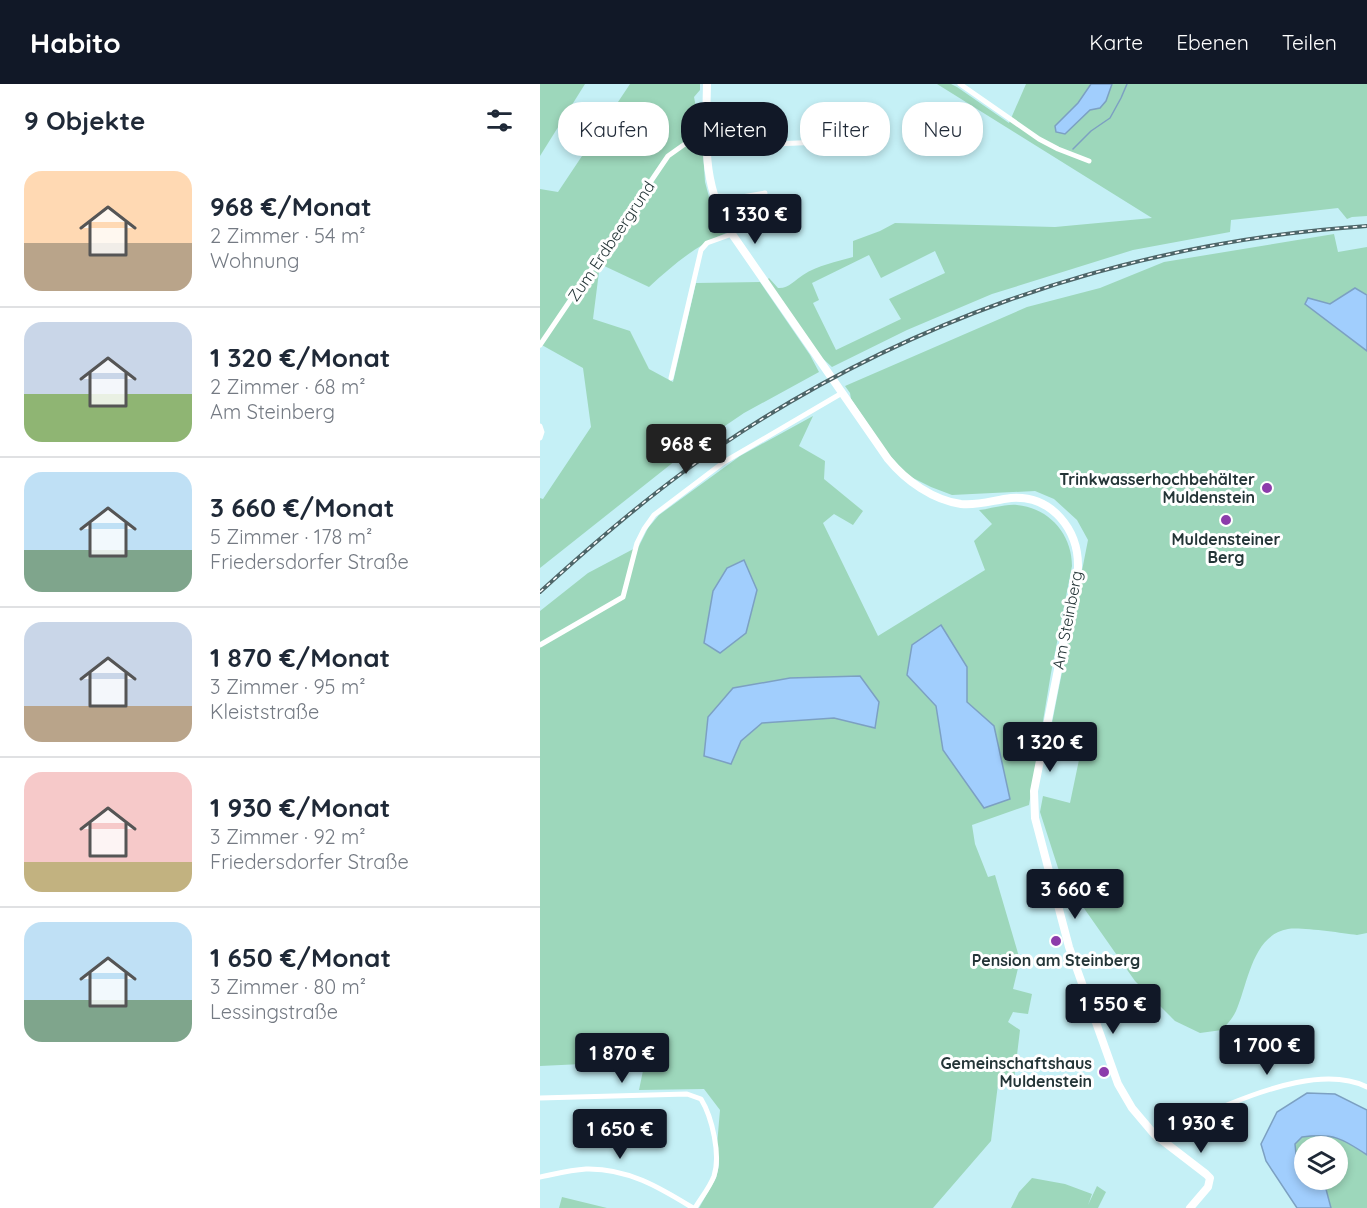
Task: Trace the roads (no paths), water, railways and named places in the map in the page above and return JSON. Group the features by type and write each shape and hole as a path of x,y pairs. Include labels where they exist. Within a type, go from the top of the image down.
{"main road":[{"name":"Am Steinberg","path":"707,84 707,102"},
{"name":"Am Steinberg","path":"707,156 713,196 732,234 893,465 912,482 942,499 966,504 1010,498 1035,502 1058,515 1072,536 1077,549 1078,568 1033,799 1037,827 1072,959 1115,1077 1132,1108 1163,1142 1206,1174 1210,1182 1190,1208"}],"street":[{"path":"960,84 1039,139 1089,161"},
{"name":"Zum Erdbeergrund","path":"540,345 668,156 681,146"},
{"path":"713,196 748,196 765,193"},
{"path":"671,378 700,250 707,243 732,234"},
{"path":"540,645 608,605 621,600 625,593 640,536 654,516 724,462 839,389"},
{"path":"540,426 542,432 540,438"},
{"path":"1163,1142 1176,1129 1193,1118 1269,1088 1291,1083 1338,1080 1367,1087"},
{"path":"540,1098 687,1095 698,1097 712,1125 715,1170 713,1178 694,1208 643,1179 618,1172 586,1169 540,1177"}],"water":[{"path":"1091,84 1112,84 1106,101 1100,108 1090,110 1065,134 1056,132 1055,126 1078,103"},
{"path":"1355,288 1367,295 1367,351 1305,304 1308,298 1330,304"},
{"path":"744,560 757,590 746,633 720,653 704,643 713,591 727,568"},
{"path":"941,625 967,667 967,702 994,726 1010,799 984,808 943,750 936,706 907,675 912,645"},
{"path":"860,676 879,702 875,728 834,718 762,723 741,741 731,764 704,756 708,717 733,688 790,678"},
{"path":"1307,1093 1335,1094 1367,1110 1367,1155 1348,1143 1348,1136 1294,1136 1294,1190 1326,1190 1331,1208 1297,1208 1266,1161 1261,1144 1277,1112"}],"waterway":[{"path":"1073,149 1091,131 1110,118 1127,84"}],"railway":[{"path":"540,592 663,487 759,421 839,375 922,335 1007,301 1094,273 1184,251 1275,235 1367,226"}],"place":[{"name":"Trinkwasserhochbehälter Muldenstein","path":"1267,488"},
{"name":"Muldensteiner Berg","path":"1226,520"},
{"name":"Pension am Steinberg","path":"1056,941"},
{"name":"Gemeinschaftshaus Muldenstein","path":"1104,1072"}]}
